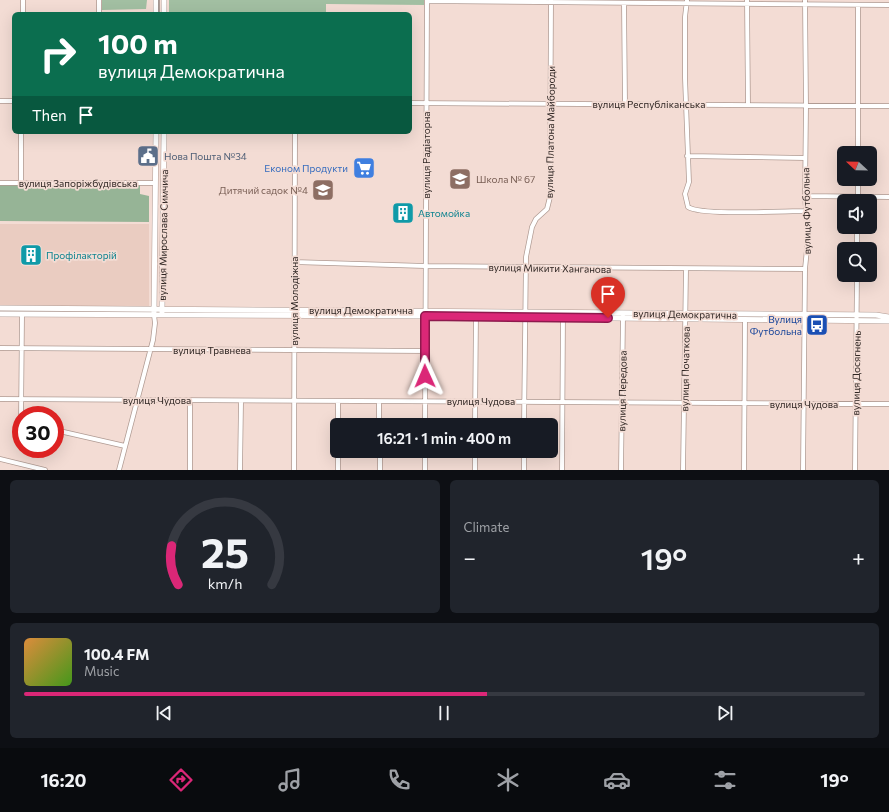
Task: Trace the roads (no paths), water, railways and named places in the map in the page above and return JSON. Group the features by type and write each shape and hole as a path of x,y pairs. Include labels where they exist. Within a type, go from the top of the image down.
{"street":[{"path":"23,0 23,12"},
{"path":"99,0 99,12"},
{"path":"156,0 156,12"},
{"path":"164,0 164,12"},
{"path":"427,1 551,1 624,3 805,2 889,5"},
{"name":"вулиця Радіаторна","path":"425,418 427,1"},
{"name":"вулиця Платона Майбороди","path":"524,418 526,257 532,227 536,219 547,209 549,204 551,1"},
{"path":"687,2 685,17 685,78 689,182 685,194 688,207 694,210 720,212 806,211"},
{"path":"747,2 748,104"},
{"name":"вулиця Футбольна","path":"803,470 805,269 808,239 805,196 805,2"},
{"path":"624,3 625,104"},
{"path":"858,5 858,146"},
{"path":"0,101 12,101"},
{"name":"вулиця Республіканська","path":"412,103 889,106"},
{"path":"21,134 21,183"},
{"name":"вулиця Мирослава Симчича","path":"154,312 156,134"},
{"name":"вулиця Мирослава Симчича","path":"162,312 164,134"},
{"name":"вулиця Молодіжна","path":"294,470 293,401 295,134"},
{"path":"687,156 805,158"},
{"name":"вулиця Запоріжбудівська","path":"0,183 155,183"},
{"path":"805,196 837,198"},
{"path":"877,198 889,197"},
{"name":"вулиця Микити Ханганова","path":"294,262 526,268 805,269"},
{"name":"вулиця Початкова","path":"683,470 686,269"},
{"name":"вулиця Досягнень","path":"855,470 857,282"},
{"name":"вулиця Демократична","path":"0,308 154,312"},
{"path":"119,470 150,350 155,323 154,312"},
{"path":"155,323 162,312"},
{"name":"вулиця Демократична","path":"0,314 162,312 889,317"},
{"path":"21,406 22,314"},
{"path":"475,418 476,314"},
{"path":"562,470 563,315"},
{"name":"вулиця Передова","path":"621,470 623,316"},
{"name":"вулиця Демократична","path":"686,316 745,319 805,317"},
{"name":"вулиця Демократична","path":"857,317 889,321"},
{"path":"744,470 745,319"},
{"name":"вулиця Травнева","path":"0,348 425,351"},
{"name":"вулиця Чудова","path":"0,399 190,400 241,402 338,401 889,404"},
{"path":"190,400 190,470"},
{"path":"338,401 338,418"},
{"path":"240,470 241,402"},
{"path":"379,402 379,418"},
{"path":"64,432 125,446"},
{"path":"338,458 338,470"},
{"path":"380,458 380,470"},
{"path":"425,458 425,470"},
{"path":"475,458 475,470"},
{"path":"524,458 524,470"},
{"path":"0,459 45,470"}],"tram line":[{"path":"159,0 159,12"}],"place":[{"name":"Нова Пошта №34","path":"148,156"},
{"name":"Економ Продукти","path":"364,168"},
{"name":"Школа № 67","path":"460,179"},
{"name":"Дитячий садок №4","path":"323,190"},
{"name":"Автомойка","path":"403,213"},
{"name":"Профілакторій","path":"31,255"},
{"name":"Вулиця Футбольна","path":"817,325"}]}
